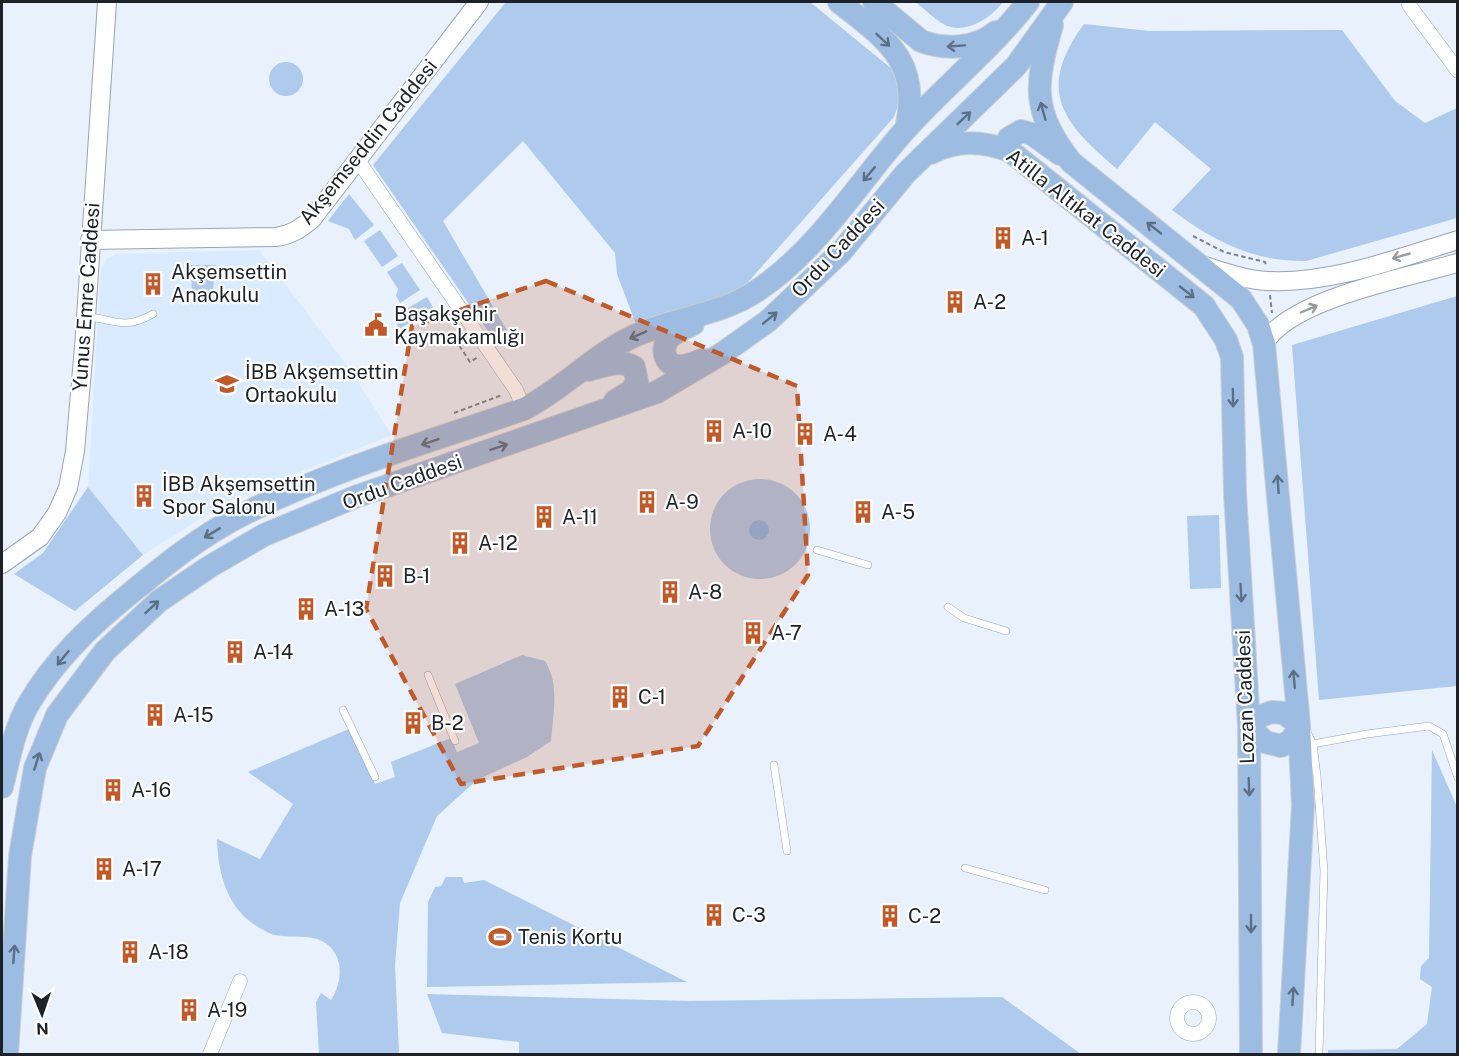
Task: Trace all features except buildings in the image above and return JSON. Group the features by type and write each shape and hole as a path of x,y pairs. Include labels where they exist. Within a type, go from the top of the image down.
{"main road":[{"path":"839,2 889,45 907,70 911,91 906,129"},
{"path":"874,2 921,41 948,47 988,39 1025,6"},
{"name":"Ordu Caddesi","path":"2,787 16,732 28,706 66,653 105,613 198,542 238,517 322,480 524,409 550,396 607,351 630,338 681,318 734,304 772,279 805,249 906,129 1025,6"},
{"name":"Ordu Caddesi","path":"7,1054 20,856 35,768 57,715 105,651 159,601 209,567 264,536 355,497 657,392 723,353 768,321 841,252 921,158 998,85 1059,7"},
{"name":"Atilla Altıkat Caddesi","path":"1059,7 1038,78 1038,91 1046,124 1055,141 1071,162 1202,265 1241,299 1258,325 1270,337"},
{"path":"1010,151 1009,138 1016,132 1026,131 1071,162"},
{"name":"Atilla Altıkat Caddesi","path":"921,158 948,145 963,143 992,144 1010,151 1204,306 1226,340"},
{"path":"723,353 676,366 669,363 664,349 670,336 734,304"},
{"path":"1270,337 1303,805 1289,1054"},
{"name":"Lozan Caddesi","path":"1226,340 1232,357 1235,493 1249,726 1251,1054"},
{"path":"582,372 626,363 634,367 637,382 631,391 582,419"},
{"path":"1272,712 1284,713 1299,725 1292,740 1281,746 1265,742 1249,726 1255,718 1272,712"}],"street":[{"name":"Yunus Emre Caddesi","path":"2,564 40,537 57,513 68,488 75,451 107,2"},
{"name":"Akşemseddin Caddesi","path":"90,240 288,235 312,219 479,2"},
{"path":"1410,5 1458,71"},
{"path":"357,159 516,390 524,409"},
{"name":"Atilla Altıkat Caddesi","path":"1202,265 1230,275 1268,281 1324,277 1458,240"},
{"path":"1270,337 1308,308 1458,263"},
{"path":"210,1054 240,981"}],"lane":[{"path":"86,317 99,318 117,324 141,320 153,314"},
{"path":"817,550 868,565"},
{"path":"948,607 964,618 1006,631"},
{"path":"428,675 455,741"},
{"path":"344,710 375,777"},
{"path":"1299,725 1305,728 1313,744 1324,872 1319,1054"},
{"path":"1313,744 1429,726 1443,735 1458,777"},
{"path":"774,765 787,851"},
{"path":"965,868 1045,890"}],"path":[{"path":"1189,234 1224,252 1265,262 1270,337"},
{"path":"445,337 452,333 470,362 489,351"}],"highlighted area":[{"path":"546,281 797,386 808,575 698,746 461,784 366,609 412,326"}],"shaded area":[{"path":"506,2 810,2 892,69 901,96 894,117 734,298 637,327 617,274 615,253 523,141 443,221 512,339 498,346 373,165"},
{"path":"915,2 1003,2 985,19 961,28 945,25"},
{"path":"1084,24 1149,31 1342,30 1395,101 1425,123 1457,108 1457,218 1306,261 1269,258 1235,248 1219,240 1172,210 1211,169 1155,122 1117,169 1082,136 1070,121 1062,104 1059,87 1061,68 1069,48"},
{"path":"286,62 298,67 303,79 298,91 286,96 274,91 269,79 274,67"},
{"path":"349,194 374,225 355,240 349,229 328,221"},
{"path":"380,230 398,256 382,267 364,241"},
{"name":"İBB Akşemsettin Ortaokulu","path":"259,250 346,364 392,435 227,502 143,555 88,487 101,269 106,260 116,254"},
{"path":"402,263 420,290 400,303 396,296 398,289 387,272"},
{"path":"191,265 216,265 212,296 192,297"},
{"path":"1457,296 1457,686 1319,700 1292,345"},
{"path":"427,297 434,309 399,329 397,325 403,311"},
{"path":"760,479 788,487 802,501 810,529 802,557 788,571 760,579 732,571 718,557 710,529 718,501 732,487"},
{"path":"88,487 143,555 75,611 14,574 43,553"},
{"path":"1219,515 1221,588 1190,589 1187,516"},
{"path":"759,520 766,523 769,530 766,537 759,540 752,537 749,530 752,523"},
{"path":"522,655 545,661 550,670 554,690 551,741 527,757 477,780 437,816 400,903 395,965 399,1052 397,1054 319,1054 316,1002 321,993 331,1000 335,992 340,975 337,957 333,950 317,939 275,935 250,921 233,902 221,872 217,839 260,859 293,804 248,772 349,729 375,784 395,777 391,762 451,738 457,752 479,743 455,684"},
{"path":"1432,750 1457,807 1457,1054 1328,1054 1328,1050 1397,1049 1427,1024 1432,987 1420,979 1421,966 1429,958"},
{"path":"446,877 462,877 464,883 484,880 687,982 427,987 428,902 435,887 441,886"},
{"path":"427,994 689,1001 1002,997 1081,1054 519,1054 519,1042 442,1033"}],"place":[{"name":"A-1","path":"1003,238"},
{"name":"Akşemsettin Anaokulu","path":"153,284"},
{"name":"A-2","path":"955,302"},
{"name":"Başakşehir Kaymakamlığı","path":"376,325"},
{"name":"İBB Akşemsettin Ortaokulu","path":"227,384"},
{"name":"A-10","path":"714,431"},
{"name":"A-4","path":"805,434"},
{"name":"İBB Akşemsettin Spor Salonu","path":"144,496"},
{"name":"A-9","path":"647,502"},
{"name":"A-5","path":"863,512"},
{"name":"A-11","path":"544,517"},
{"name":"A-12","path":"460,543"},
{"name":"B-1","path":"385,576"},
{"name":"A-8","path":"670,592"},
{"name":"A-13","path":"306,609"},
{"name":"A-7","path":"753,633"},
{"name":"A-14","path":"235,652"},
{"name":"C-1","path":"620,697"},
{"name":"A-15","path":"155,715"},
{"name":"B-2","path":"413,723"},
{"name":"A-16","path":"113,790"},
{"name":"A-17","path":"104,869"},
{"name":"C-3","path":"714,915"},
{"name":"C-2","path":"890,916"},
{"name":"Tenis Kortu","path":"500,937"},
{"name":"A-18","path":"130,952"},
{"name":"A-19","path":"189,1010"}]}
